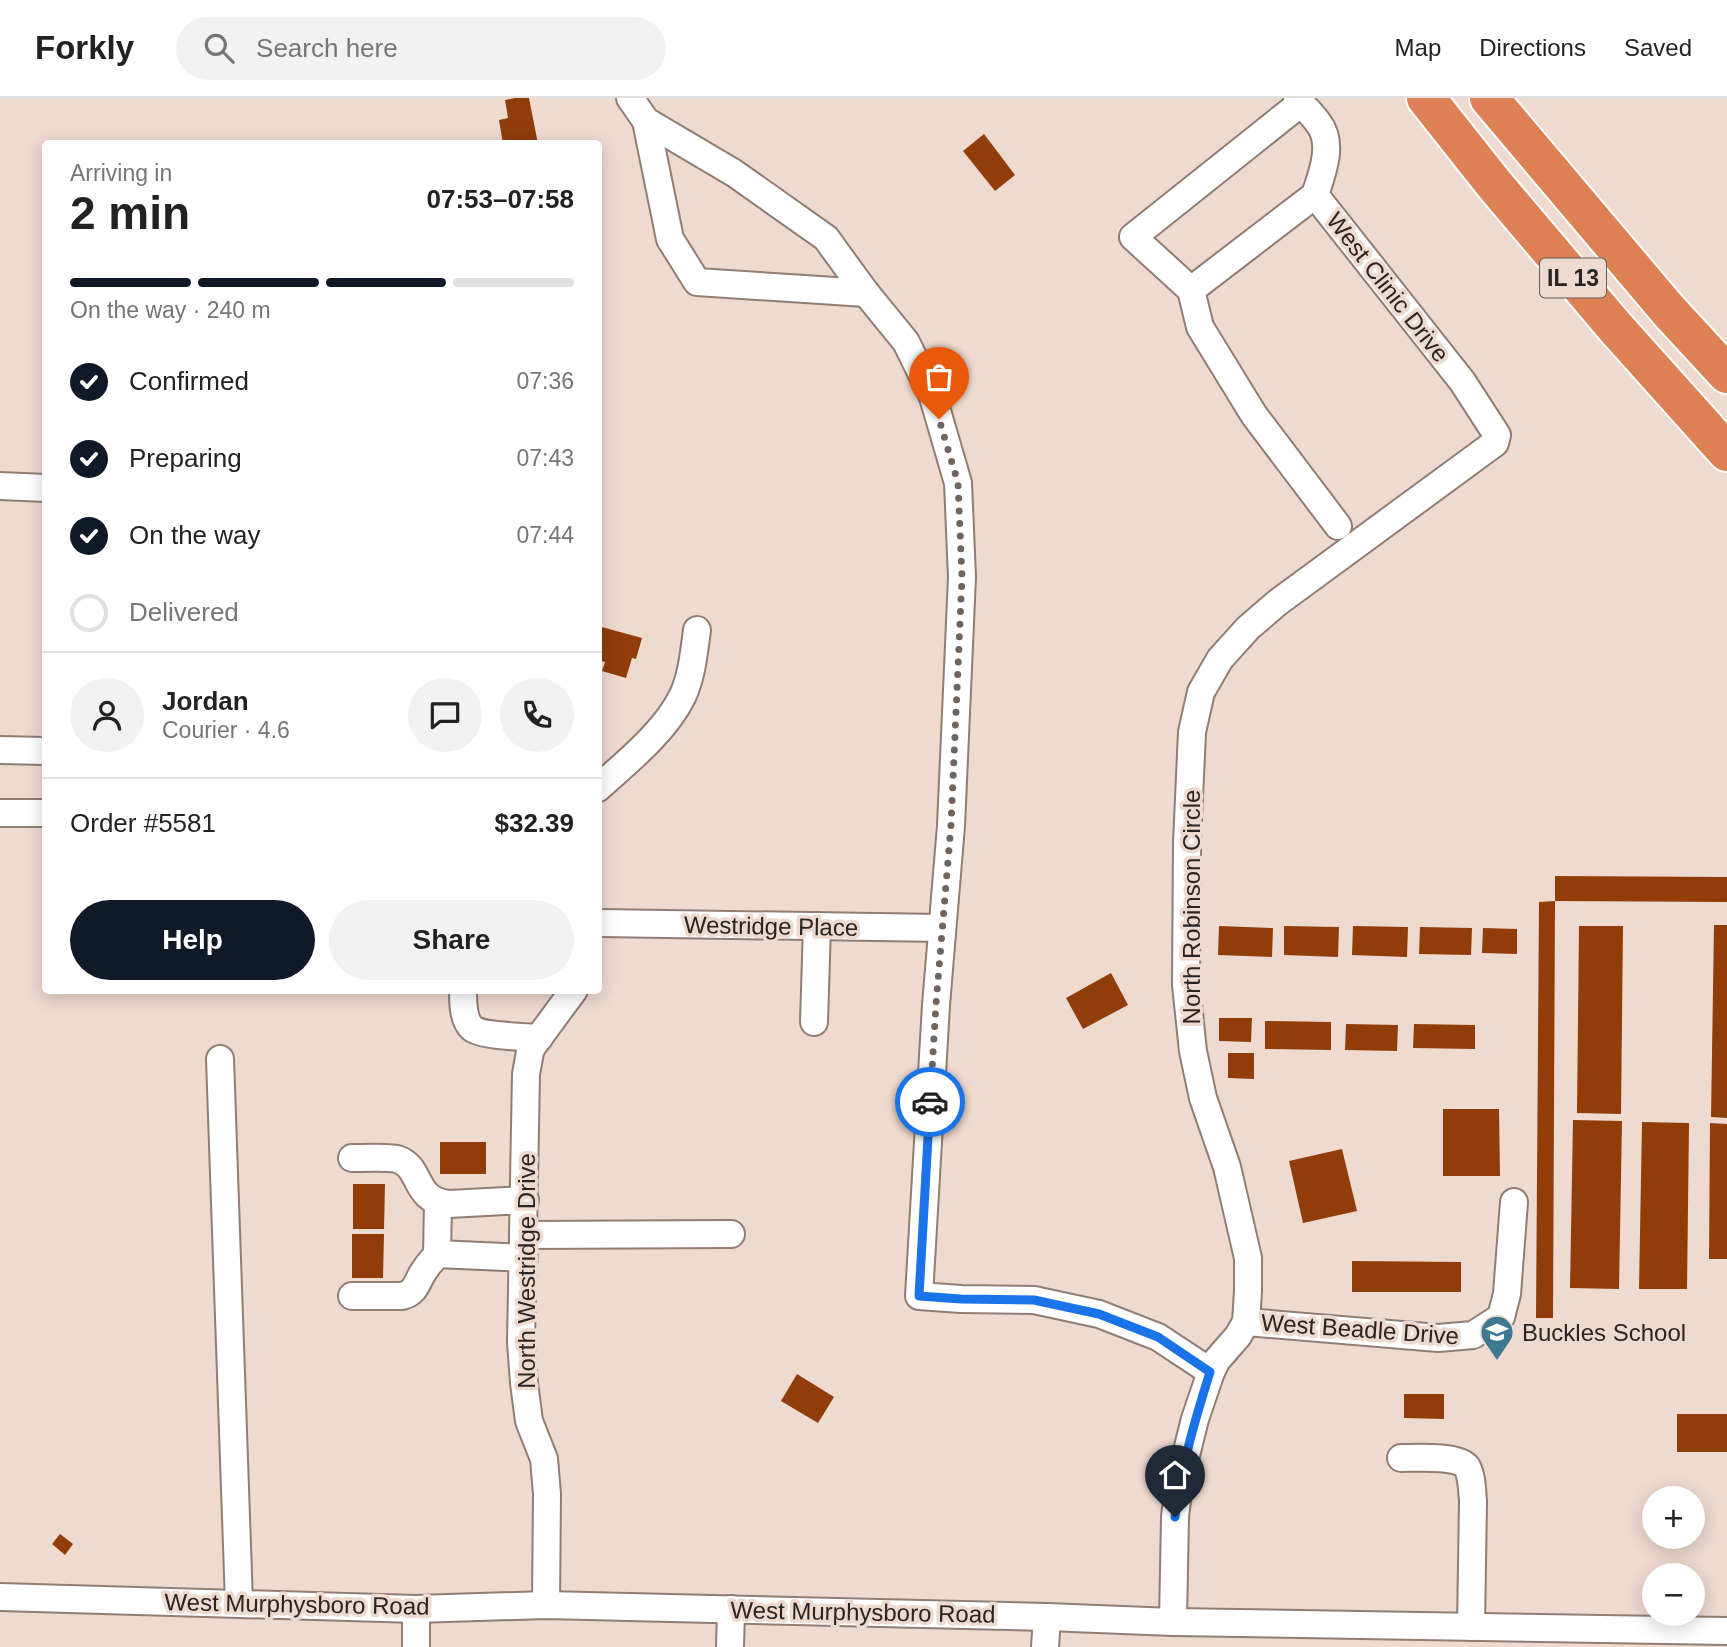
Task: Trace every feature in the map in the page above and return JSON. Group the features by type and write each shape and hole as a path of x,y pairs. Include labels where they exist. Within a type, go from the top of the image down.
{"highway":[{"name":"IL 13","path":"1426,98 1589,297 1727,452"},
{"name":"IL 13","path":"1489,98 1668,310 1727,374"}],"street":[{"path":"630,98 646,121 670,239 697,282 866,293"},
{"path":"1299,101 1133,237 1191,290 1200,327 1254,415 1338,526"},
{"name":"West Clinic Drive","path":"1299,101 1322,126 1326,143 1324,167 1315,195 1462,381 1497,435"},
{"path":"646,121 734,173 826,238 906,342 933,397 958,483 962,577 951,825 936,1004 919,1296 1034,1300 1099,1314 1158,1337 1210,1372"},
{"path":"1191,290 1315,195"},
{"name":"North Robinson Circle","path":"1246,1321 1248,1258 1227,1167 1203,1098 1193,1051 1186,985 1187,843 1192,732 1201,691 1220,659 1248,628 1495,443 1497,435"},
{"path":"0,486 42,488"},
{"path":"602,784 658,731 676,707 684,693 690,672 697,630"},
{"path":"0,750 42,751"},
{"path":"0,813 42,813"},
{"name":"Westridge Place","path":"602,919 942,928"},
{"path":"814,1022 817,926"},
{"path":"463,994 466,1018 472,1028 482,1033 539,1038"},
{"name":"North Westridge Drive","path":"546,1605 547,1494 544,1459 529,1421 522,1342 526,1074 530,1052 571,994"},
{"path":"219,1059 239,1603"},
{"path":"352,1158 398,1159 412,1169 430,1199 438,1203 525,1200"},
{"name":"West Beadle Drive","path":"1246,1321 1438,1338 1473,1335 1501,1317 1507,1294 1514,1202"},
{"path":"438,1203 438,1254"},
{"path":"352,1296 408,1295 415,1288 424,1269 438,1254 524,1246 731,1234"},
{"path":"1173,1622 1175,1517 1195,1419 1210,1372 1238,1336 1246,1321"},
{"path":"1401,1458 1450,1460 1466,1465 1473,1500 1471,1627"},
{"name":"West Murphysboro Road","path":"0,1597 416,1609 546,1605 1047,1617 1173,1622 1239,1635 1471,1627 1527,1637 1727,1631"},
{"path":"416,1609 416,1647"},
{"path":"730,1647 731,1609"},
{"path":"1045,1647 1047,1617"}],"building":[{"path":"529,98 537,140 502,140 499,120 508,118 505,100"},
{"path":"984,134 1015,175 995,191 963,151"},
{"path":"602,627 642,638 636,659 632,658 626,678 602,671 605,662 602,661"},
{"path":"1555,876 1727,877 1727,902 1555,901"},
{"path":"1555,901 1553,1318 1536,1318 1539,902"},
{"path":"1714,925 1727,925 1727,1118 1711,1117"},
{"path":"1219,926 1273,928 1272,957 1218,955"},
{"path":"1284,926 1339,927 1338,957 1284,955"},
{"path":"1353,926 1408,927 1407,957 1352,955"},
{"path":"1579,926 1623,926 1621,1114 1577,1113"},
{"path":"1420,927 1472,928 1471,955 1419,954"},
{"path":"1483,928 1517,929 1517,954 1482,953"},
{"path":"1111,973 1128,1005 1083,1029 1066,998"},
{"path":"1219,1018 1252,1018 1251,1042 1219,1041"},
{"path":"1265,1021 1331,1022 1331,1050 1265,1049"},
{"path":"1346,1024 1398,1025 1397,1051 1345,1050"},
{"path":"1414,1024 1475,1025 1475,1049 1413,1048"},
{"path":"1228,1053 1254,1053 1254,1079 1228,1078"},
{"path":"1443,1109 1499,1109 1500,1176 1443,1176"},
{"path":"1573,1120 1622,1121 1619,1289 1570,1288"},
{"path":"1642,1122 1689,1123 1687,1289 1639,1289"},
{"path":"1710,1123 1727,1124 1727,1259 1709,1259"},
{"path":"440,1142 486,1142 486,1174 440,1174"},
{"path":"1342,1149 1357,1211 1303,1223 1289,1161"},
{"path":"353,1184 385,1184 384,1229 353,1229"},
{"path":"352,1234 384,1234 383,1278 352,1278"},
{"path":"1352,1261 1461,1262 1461,1292 1352,1292"},
{"path":"797,1374 834,1397 818,1423 781,1401"},
{"path":"1404,1394 1444,1394 1444,1419 1404,1418"},
{"path":"1677,1414 1727,1414 1727,1452 1677,1452"},
{"path":"60,1534 73,1544 65,1555 52,1544"}],"way so far":[{"path":"930,1102 951,825 962,577 958,483 939,419"}],"place":[{"name":"Buckles School","path":"1497,1362"}],"route":[{"path":"930,1102 919,1296 1034,1300 1099,1314 1158,1337 1210,1372 1195,1419 1175,1517"}]}
